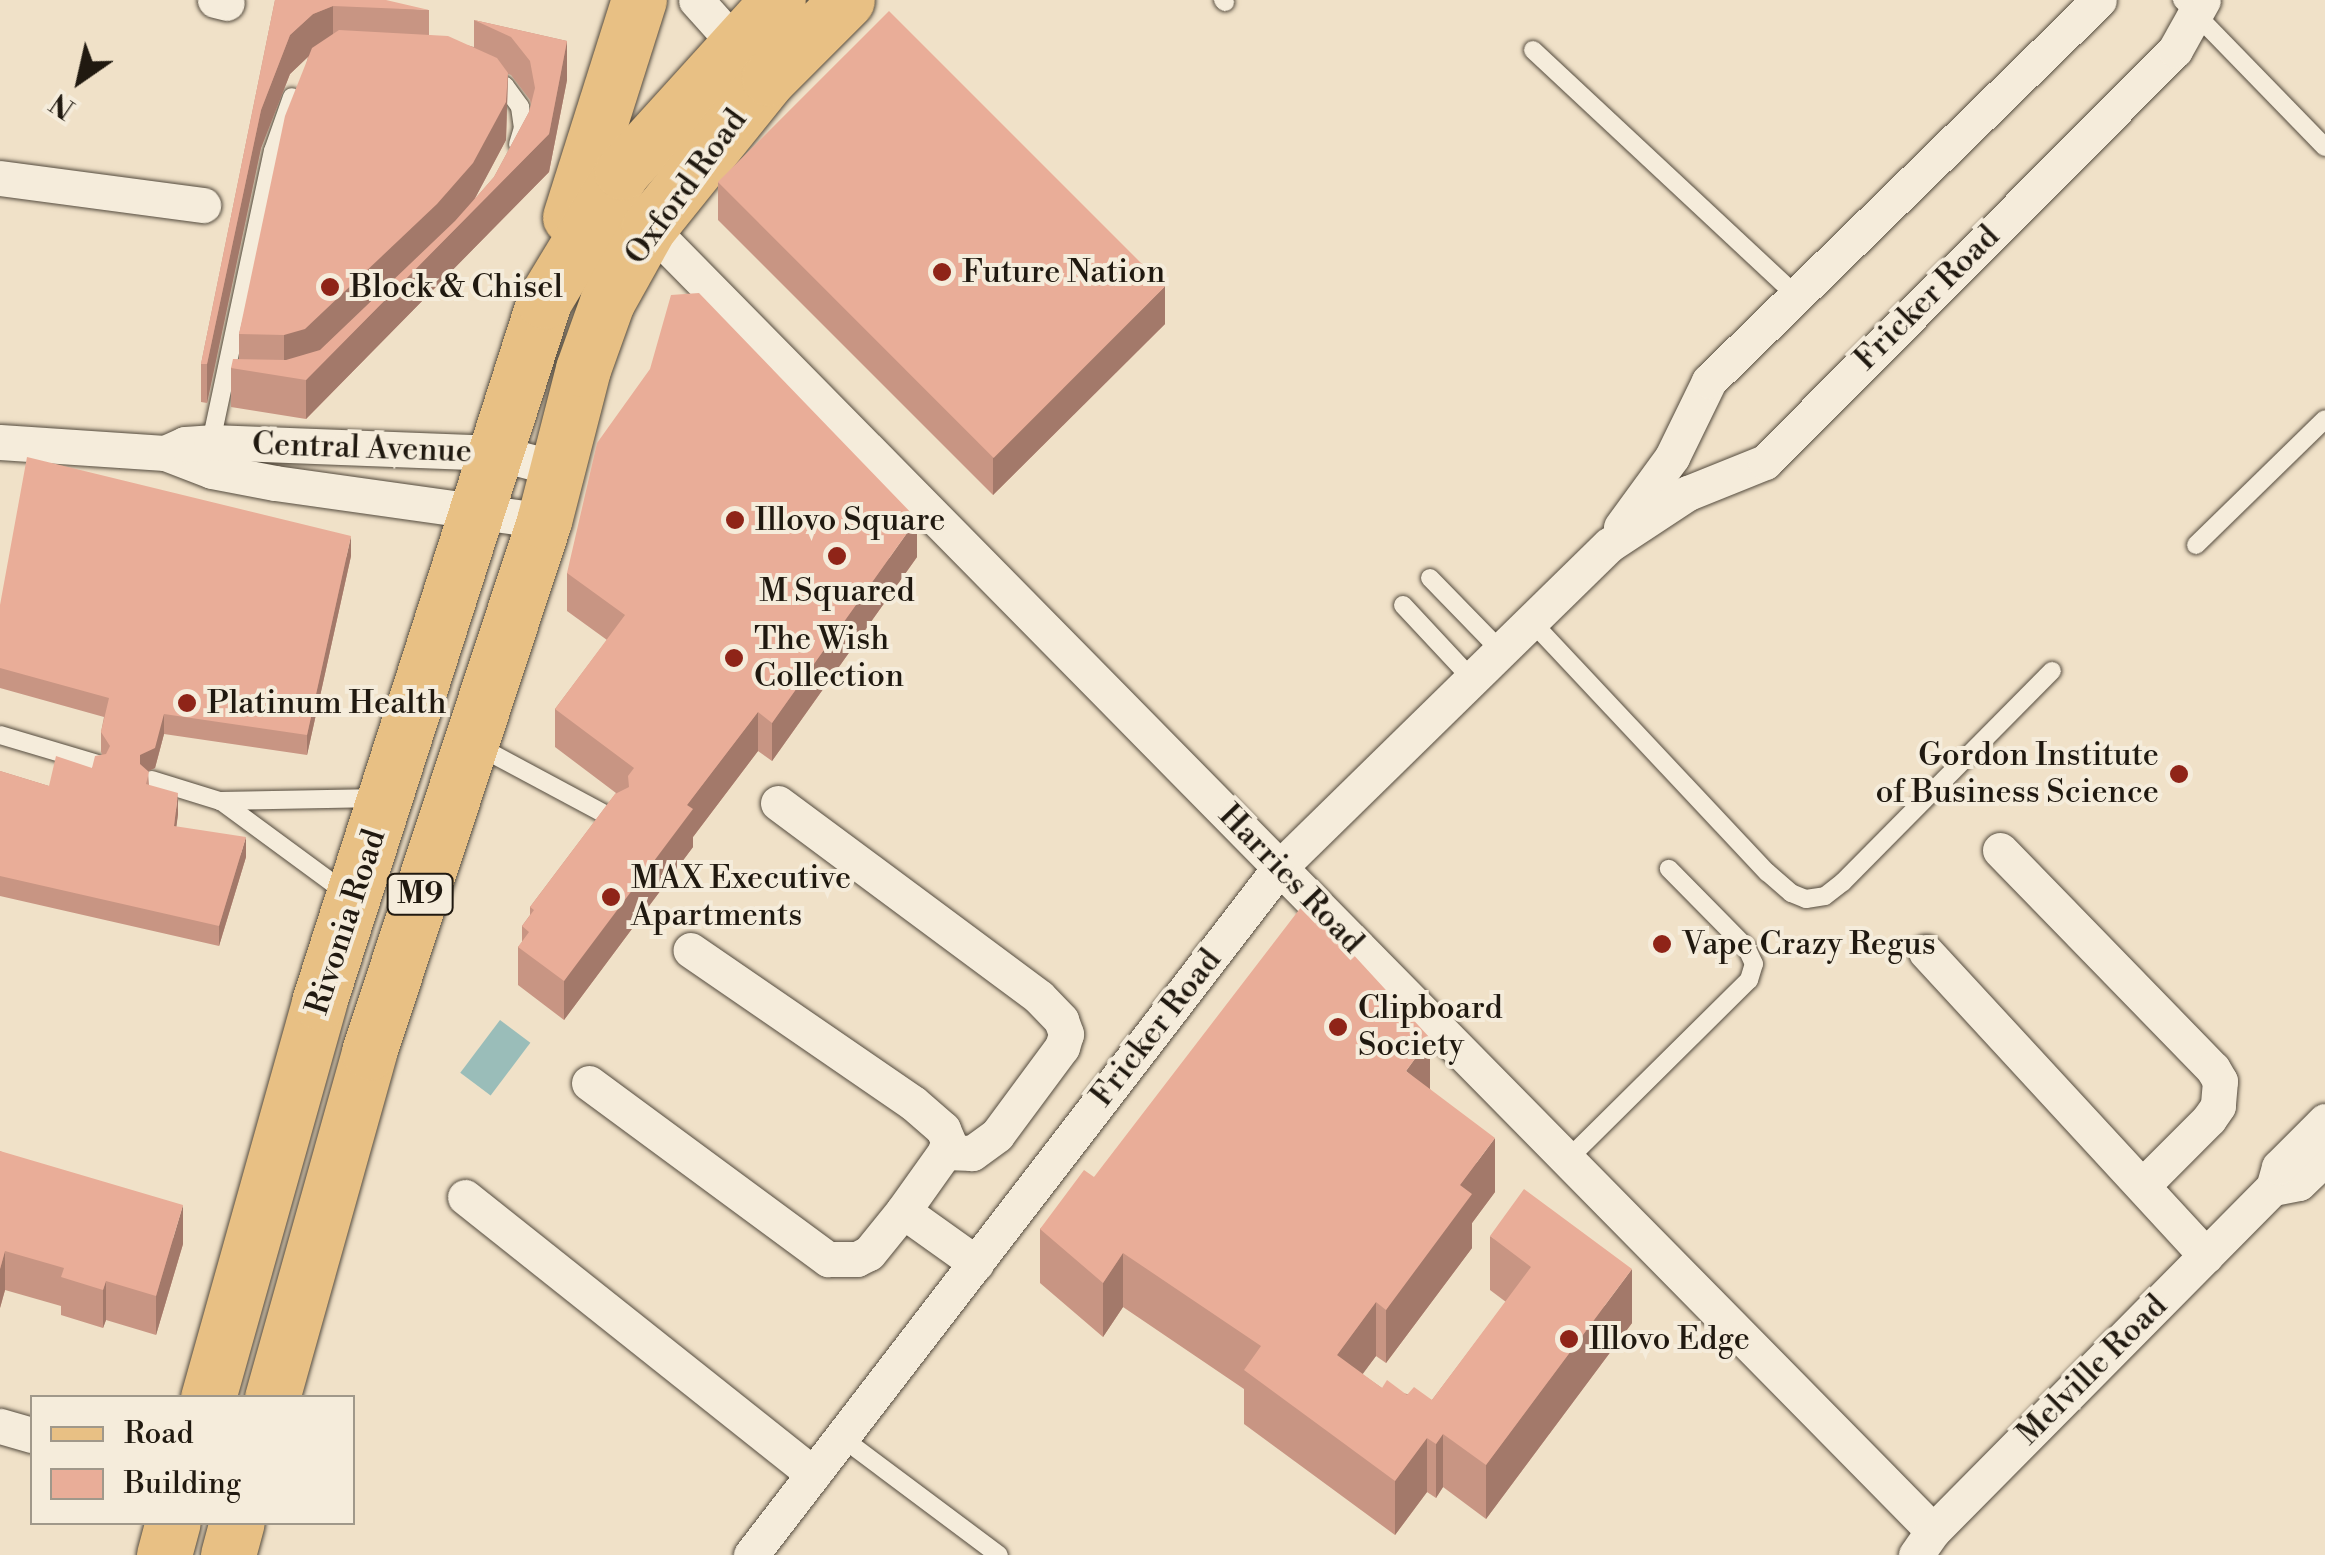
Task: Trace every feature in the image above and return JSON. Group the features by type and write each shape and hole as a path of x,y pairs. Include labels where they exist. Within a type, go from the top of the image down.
{"main road":[{"path":"544,300 639,0"},
{"name":"Oxford Road","path":"544,521 583,369 607,302 648,227 751,61 778,0"},
{"name":"Oxford Road","path":"479,509 544,300 622,172 751,61 847,0"},
{"name":"Rivonia Road","path":"209,1395 319,1002 479,509"},
{"name":"Rivonia Road","path":"273,1395 369,1052 544,521"},
{"path":"164,1555 172,1525"},
{"path":"228,1555 237,1525"}],"street":[{"path":"696,0 751,61"},
{"name":"Fricker Road","path":"751,1555 1280,867 1609,545 1672,457 1709,381 2099,0"},
{"name":"Fricker Road","path":"1609,545 1688,493 1766,462 2174,50 2194,4"},
{"path":"0,178 204,205"},
{"name":"Harries Road","path":"648,227 1567,1160 1924,1543"},
{"name":"Central Avenue","path":"0,442 165,453 212,471 275,483 544,521"},
{"name":"Central Avenue","path":"165,453 185,444 211,442 497,452 558,469"},
{"path":"778,803 1040,997 1062,1020 1066,1034 1062,1047 998,1135 972,1153 945,1152"},
{"path":"2000,850 2214,1068 2220,1081 2218,1106 2209,1119 2142,1185"},
{"path":"588,1084 828,1259 857,1260 869,1253 903,1211 945,1152 948,1141 934,1119 690,950"},
{"path":"1926,952 2206,1254"},
{"name":"Melville Road","path":"1924,1543 2273,1188 2280,1167 2325,1121"},
{"name":"Melville Road","path":"2273,1188 2299,1183 2325,1158"},
{"path":"465,1197 813,1474"},
{"path":"903,1211 976,1263"},
{"path":"0,1426 30,1434"}],"lane":[{"path":"2194,4 2325,147"},
{"path":"1533,50 1795,294"},
{"path":"478,71 505,86 520,107 523,128 511,158"},
{"path":"211,442 231,386 273,150 301,79"},
{"path":"2196,545 2325,420"},
{"path":"1430,578 1500,651"},
{"path":"1402,605 1472,679"},
{"path":"1532,620 1767,872 1790,893 1806,899 1824,896 1843,882 2052,671"},
{"path":"0,736 98,764"},
{"path":"471,742 618,821"},
{"path":"152,780 220,801 386,798"},
{"path":"220,801 353,898"},
{"path":"1567,1160 1750,980 1754,964 1746,947 1668,869"},
{"path":"841,1438 999,1555"}],"water":[{"path":"500,1020 530,1043 491,1096 460,1073"}],"building":[{"path":"275,0 386,0 429,10 333,6 313,14 290,35 261,110 207,364 201,364"},
{"name":"Future Nation","path":"889,11 1165,287 994,458 718,182"},
{"path":"474,20 567,41 549,134 306,380 231,368 233,359 286,360 320,350 455,221 494,177 529,112 535,88 530,61 511,37"},
{"path":"339,30 448,36 497,58 508,73 506,102 473,163 437,204 305,329 284,335 239,334 285,116 312,48"},
{"name":"Illovo Square","path":"699,293 917,519 772,723 758,712 687,805 693,809 564,981 518,947 529,932 522,926 534,910 530,907 615,794 629,787 628,776 634,768 555,709 625,615 567,573 597,443 650,369 671,295"},
{"name":"Platinum Health","path":"27,457 351,536 307,735 164,714 155,748 140,755 140,764 149,772 146,784 178,793 174,826 246,837 219,926 0,876 0,771 49,786 56,756 92,768 95,756 106,754 110,746 101,732 109,698 0,668 0,605"},
{"path":"1305,902 1430,1038 1406,1071 1495,1138 1460,1185 1472,1194 1386,1310 1376,1302 1337,1355 1382,1388 1387,1380 1407,1395 1414,1387 1432,1400 1531,1267 1490,1236 1524,1189 1632,1269 1486,1465 1443,1434 1436,1444 1427,1438 1395,1481 1244,1370 1261,1346 1123,1253 1103,1283 1040,1229 1084,1170 1094,1177"},
{"path":"0,1151 183,1205 156,1296 106,1281 103,1290 61,1277 64,1268 5,1251 0,1269"}],"place":[{"name":"Future Nation","path":"942,272"},
{"name":"Block & Chisel","path":"330,287"},
{"name":"Illovo Square","path":"735,520"},
{"name":"M Squared","path":"837,556"},
{"name":"The Wish Collection","path":"734,658"},
{"name":"Platinum Health","path":"187,703"},
{"name":"Gordon Institute of Business Science","path":"2179,774"},
{"name":"MAX Executive Apartments","path":"611,897"},
{"name":"Vape Crazy Regus","path":"1662,944"},
{"name":"Clipboard Society","path":"1338,1027"},
{"name":"Illovo Edge","path":"1569,1339"}]}
